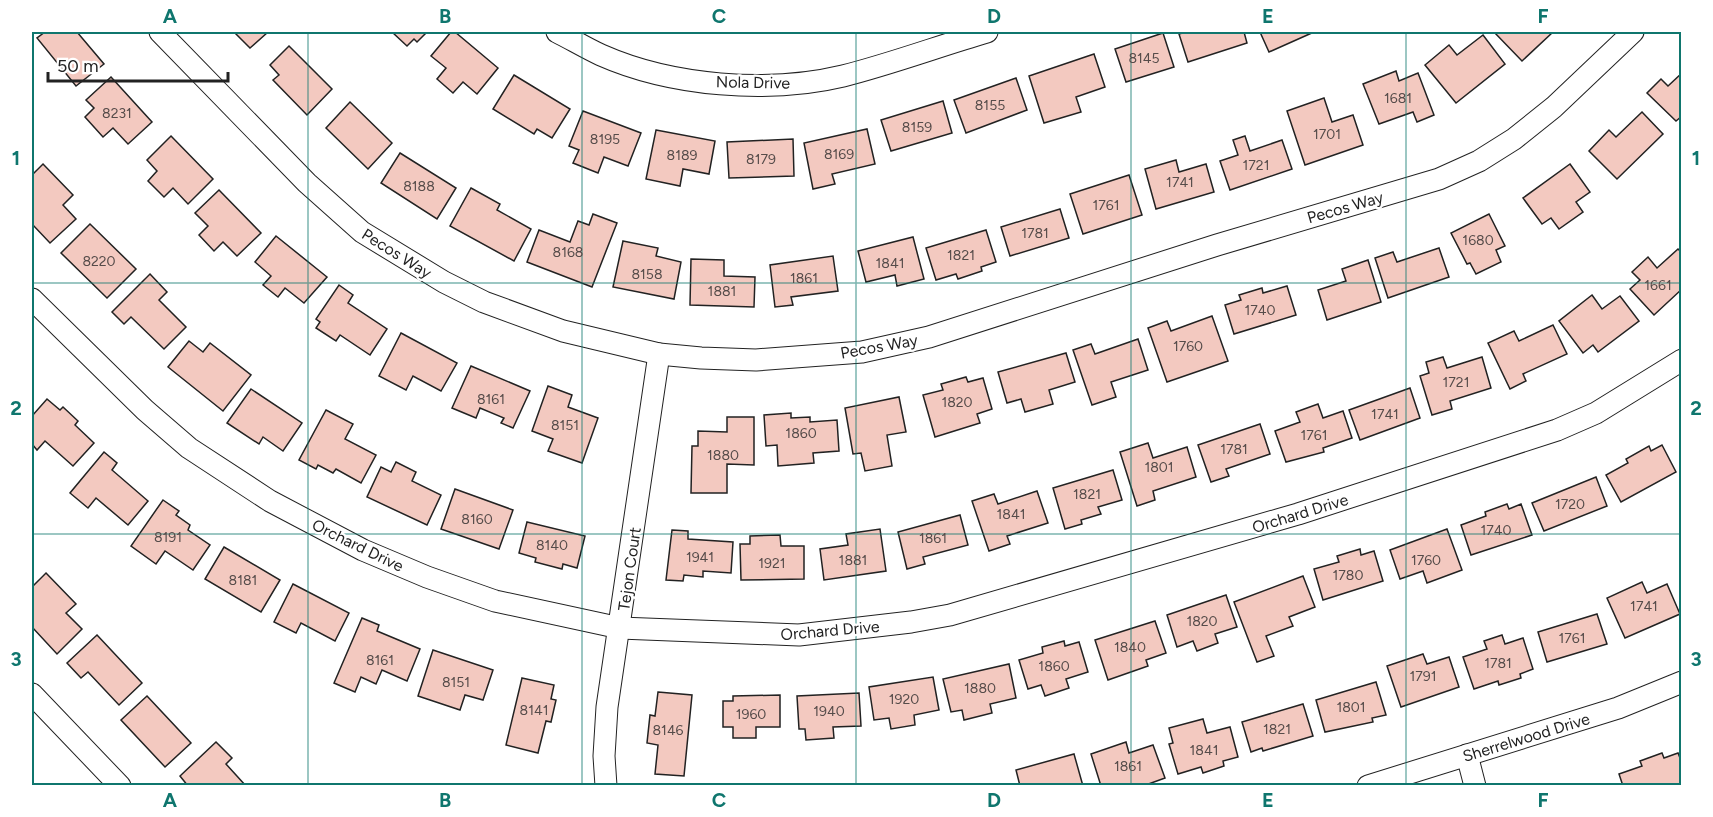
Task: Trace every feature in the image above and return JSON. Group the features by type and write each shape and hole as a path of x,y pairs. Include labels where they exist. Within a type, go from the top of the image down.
{"street":[{"name":"Pecos Way","path":"160,32 276,153 362,232 444,282 484,302 562,331 659,354 756,360 862,352 929,337 1217,245 1439,179 1479,161 1514,139 1554,107 1632,32"},
{"name":"Nola Drive","path":"556,32 601,55 641,69 681,78 778,86 842,76 987,32"},
{"name":"Orchard Drive","path":"32,298 171,433 189,447 270,501 363,550 427,577 495,601 620,628 761,635 800,635 911,622 961,612 1298,514 1536,437 1596,413 1682,360"},
{"name":"Tejon Court","path":"606,786 604,756 607,706 659,354"},
{"name":"Sherrelwood Drive","path":"1368,786 1618,708 1682,682"},
{"path":"32,694 120,786"},
{"path":"1467,755 1476,786"}],"building":[{"path":"45,32 77,32 104,64 76,86 37,38"},
{"path":"234,32 268,32 250,48"},
{"path":"392,32 427,32 417,42 414,39 407,46"},
{"path":"451,32 455,32 498,68 477,94 463,82 453,93 437,79 446,68 431,56"},
{"path":"1244,32 1247,43 1188,62 1179,34"},
{"path":"1260,32 1314,32 1269,52"},
{"path":"1494,32 1553,32 1522,61"},
{"path":"1163,33 1174,67 1126,82 1115,49"},
{"path":"1483,35 1505,64 1456,103 1425,65 1449,45 1457,55"},
{"path":"289,46 332,89 307,115 273,80 279,75 270,65"},
{"path":"1094,54 1105,87 1076,97 1081,112 1044,123 1029,76"},
{"path":"1396,71 1399,81 1418,73 1434,115 1417,122 1413,112 1379,124 1363,84"},
{"path":"1682,73 1682,116 1676,121 1647,93 1661,79 1668,86"},
{"path":"514,75 570,109 552,138 537,129 534,134 493,109"},
{"path":"111,77 152,122 128,144 113,128 103,137 85,117 94,108 86,100"},
{"path":"1016,78 1027,110 966,133 954,100"},
{"path":"1324,98 1332,122 1353,115 1363,145 1305,165 1287,111"},
{"path":"943,101 952,133 891,151 881,120"},
{"path":"350,102 392,143 368,169 326,128"},
{"path":"583,111 641,133 628,166 604,157 598,173 573,163 579,150 569,146"},
{"path":"1642,112 1663,134 1617,179 1589,151 1609,130 1616,137"},
{"path":"867,129 875,164 832,174 835,184 813,189 804,143"},
{"path":"656,130 715,141 709,174 683,169 680,186 646,179"},
{"path":"171,136 213,179 188,204 173,188 164,197 148,181 157,171 147,160"},
{"path":"1245,136 1250,151 1282,140 1292,169 1230,190 1220,161 1238,155 1233,140"},
{"path":"793,139 794,176 729,178 727,142"},
{"path":"400,153 456,188 437,219 381,183"},
{"path":"1176,160 1179,172 1206,164 1214,192 1156,209 1145,169"},
{"path":"43,164 73,195 63,205 76,219 50,243 32,224 32,175"},
{"path":"1570,164 1590,192 1576,202 1583,212 1559,229 1551,218 1542,224 1523,198"},
{"path":"1129,175 1142,215 1083,234 1070,194"},
{"path":"471,188 500,204 497,210 531,229 514,261 450,226"},
{"path":"219,190 261,233 237,256 223,242 214,251 199,235 208,226 195,213"},
{"path":"1060,209 1069,238 1010,256 1001,227"},
{"path":"593,214 617,223 592,287 527,262 539,230 570,242 578,221 589,225"},
{"path":"1489,214 1505,246 1496,250 1501,262 1476,274 1470,263 1467,264 1451,233"},
{"path":"90,224 136,269 107,298 61,253"},
{"path":"986,230 996,262 981,267 982,271 958,279 956,274 936,280 926,248"},
{"path":"276,236 327,277 304,303 285,288 278,297 263,285 271,276 255,262"},
{"path":"913,237 924,279 897,286 895,275 866,282 858,251"},
{"path":"623,241 658,248 656,256 681,262 674,299 613,287"},
{"path":"1439,248 1449,277 1388,298 1375,258 1393,252 1397,262"},
{"path":"1678,249 1682,253 1682,289 1654,315 1630,289 1640,280 1632,272 1648,257 1657,268"},
{"path":"833,256 838,291 791,297 793,305 775,307 770,265"},
{"path":"691,259 724,260 724,276 755,277 754,307 690,305"},
{"path":"1368,260 1381,302 1327,320 1318,290 1346,281 1342,269"},
{"path":"150,274 167,292 159,300 186,327 164,349 131,317 124,324 112,312"},
{"path":"339,285 353,295 348,303 387,329 370,355 340,335 336,341 316,328 320,322 316,319"},
{"path":"1287,286 1296,315 1234,334 1225,305 1241,300 1239,295 1262,288 1263,293"},
{"path":"1592,295 1602,309 1620,296 1639,321 1598,352 1593,345 1583,353 1559,321"},
{"path":"1212,316 1228,361 1167,382 1148,328 1167,321 1171,331"},
{"path":"1553,325 1567,354 1523,374 1526,381 1510,389 1488,343 1514,331 1519,341"},
{"path":"401,333 457,363 441,391 413,376 406,390 379,376"},
{"path":"1138,339 1148,370 1111,382 1116,397 1092,405 1073,350 1091,344 1095,354"},
{"path":"189,341 203,352 210,343 251,375 223,411 168,367"},
{"path":"1066,353 1075,382 1049,390 1053,404 1025,412 1021,399 1007,403 998,372"},
{"path":"1443,357 1447,368 1482,357 1491,388 1450,401 1452,409 1432,415 1420,376 1429,373 1426,362"},
{"path":"471,366 530,391 513,428 501,423 504,418 480,408 476,418 452,408"},
{"path":"966,377 968,382 983,378 992,409 977,414 980,423 935,437 923,395 943,390 941,384"},
{"path":"548,386 572,395 568,407 598,418 582,463 548,451 553,439 532,431"},
{"path":"1410,388 1420,418 1360,440 1349,410"},
{"path":"251,389 302,423 283,451 263,437 259,444 227,423"},
{"path":"899,397 906,432 887,435 892,466 865,471 861,453 853,454 845,408"},
{"path":"47,399 60,410 63,407 78,421 75,425 94,443 73,466 45,441 37,450 32,444 32,416"},
{"path":"1318,404 1323,418 1343,411 1352,438 1323,448 1324,452 1286,462 1275,431 1300,422 1296,412"},
{"path":"326,410 353,424 345,439 376,455 361,483 336,469 333,473 318,465 316,469 299,460"},
{"path":"791,413 791,418 810,417 810,422 837,420 839,451 813,453 814,463 778,466 777,445 766,446 764,415"},
{"path":"727,417 754,417 754,465 727,464 727,493 691,493 692,446 698,446 698,431 727,432"},
{"path":"1260,424 1270,454 1226,469 1229,476 1211,482 1198,445"},
{"path":"1148,443 1153,458 1187,447 1196,477 1153,491 1155,500 1137,506 1120,452"},
{"path":"1662,445 1676,472 1621,502 1606,475 1628,463 1626,459 1649,446 1651,451"},
{"path":"104,452 117,463 112,470 148,501 128,525 96,498 88,508 70,493"},
{"path":"396,462 416,472 412,481 441,495 427,525 367,497 381,467 391,472"},
{"path":"1113,470 1122,500 1098,507 1101,514 1081,520 1082,524 1065,529 1053,488"},
{"path":"1596,477 1607,506 1544,531 1532,503"},
{"path":"455,489 513,510 499,549 441,529"},
{"path":"1037,491 1048,523 1007,536 1010,544 989,551 972,501 994,494 998,504"},
{"path":"163,500 179,511 176,515 190,525 188,530 210,545 193,570 165,551 156,564 131,546"},
{"path":"1507,504 1509,509 1521,504 1532,535 1471,555 1461,525 1486,516 1485,512"},
{"path":"960,515 968,545 923,557 925,564 907,569 898,532"},
{"path":"527,522 585,536 577,568 563,564 562,569 535,562 536,558 519,553"},
{"path":"880,529 886,571 824,580 820,549 848,545 846,534"},
{"path":"1447,529 1462,570 1427,583 1423,571 1400,579 1390,550"},
{"path":"672,530 688,531 688,539 733,542 731,573 703,571 703,577 684,575 683,581 666,580"},
{"path":"780,535 781,546 804,546 804,579 741,580 740,544 750,544 750,536"},
{"path":"224,547 280,580 261,612 205,579"},
{"path":"1360,549 1361,555 1374,551 1383,581 1323,600 1314,569 1339,562 1337,556"},
{"path":"46,573 76,604 66,613 82,629 57,654 32,627 32,587"},
{"path":"1303,576 1315,607 1289,617 1293,626 1266,636 1274,656 1257,662 1234,602"},
{"path":"1642,582 1647,593 1667,584 1680,614 1625,638 1607,598"},
{"path":"293,584 349,613 335,641 301,623 296,633 274,622"},
{"path":"1226,595 1237,627 1215,634 1218,643 1197,651 1193,641 1177,647 1167,615"},
{"path":"1597,614 1607,644 1547,662 1538,632"},
{"path":"362,618 379,625 377,631 420,649 407,681 382,670 376,684 361,677 355,692 334,683"},
{"path":"1155,621 1166,653 1146,660 1148,666 1108,680 1095,640"},
{"path":"97,635 142,683 119,705 88,672 81,678 67,663"},
{"path":"1502,635 1505,644 1523,638 1533,669 1520,674 1521,678 1499,685 1498,681 1474,689 1463,657 1487,649 1484,641"},
{"path":"1064,641 1065,646 1079,642 1088,672 1066,679 1069,688 1045,696 1041,685 1028,689 1019,660 1043,653 1042,647"},
{"path":"433,650 493,670 483,700 465,695 460,710 418,696"},
{"path":"1423,654 1427,664 1449,657 1459,687 1401,707 1387,666"},
{"path":"1009,664 1016,698 990,704 992,713 964,720 962,710 951,712 943,679"},
{"path":"933,677 939,710 914,715 915,725 891,729 889,718 874,720 869,687"},
{"path":"522,678 554,685 551,699 556,700 551,722 546,721 538,753 506,745"},
{"path":"1376,682 1386,715 1372,718 1373,722 1325,732 1316,700"},
{"path":"658,692 692,695 684,776 655,774 658,745 647,743 650,715 655,716"},
{"path":"859,693 861,726 833,727 834,738 806,740 805,729 799,729 797,696"},
{"path":"780,695 780,727 756,727 756,738 733,738 733,727 723,727 723,701 733,701 733,696"},
{"path":"147,696 191,743 165,767 121,720"},
{"path":"1303,704 1313,736 1263,751 1262,748 1251,752 1242,722"},
{"path":"1203,719 1207,733 1230,727 1238,757 1223,761 1224,766 1203,773 1201,767 1178,774 1169,744 1173,743 1169,728"},
{"path":"216,742 232,758 226,764 246,786 188,786 180,776"},
{"path":"1126,742 1129,753 1153,745 1165,778 1143,786 1101,786 1091,754"},
{"path":"1662,753 1664,758 1678,753 1682,763 1682,786 1623,786 1619,774 1642,766 1640,761"},
{"path":"1074,754 1083,786 1020,786 1016,770"}]}
